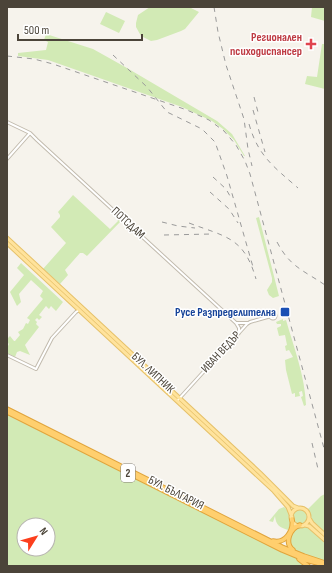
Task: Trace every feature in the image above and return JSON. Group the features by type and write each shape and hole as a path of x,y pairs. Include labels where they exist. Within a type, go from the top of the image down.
{"highway":[{"name":"БУЛ. БЪЛГАРИЯ","path":"7,409 261,536 325,564"},
{"name":"БУЛ. БЪЛГАРИЯ","path":"7,412 286,552 325,564"},
{"path":"261,536 275,541 284,540 292,529 292,518"},
{"path":"302,525 294,529 288,543 292,549 304,556"},
{"path":"286,552 301,560 308,566"}],"main road":[{"name":"БУЛ. ЛИПНИК","path":"7,238 79,309"},
{"name":"БУЛ. ЛИПНИК","path":"7,243 293,506 298,508"},
{"name":"БУЛ. ЛИПНИК","path":"239,456 285,504 290,510 292,518"},
{"path":"325,535 312,523 306,510 298,508 293,513 292,518 294,523 308,526 325,540"},
{"path":"302,525 308,522 309,518"}],"street":[{"name":"ПОТСДАМ","path":"7,122 30,134 236,323"},
{"path":"7,159 30,134"},
{"path":"7,355 36,369 52,338 79,309"},
{"name":"ИВАН ВЕДЪР","path":"178,399 250,322 271,316"},
{"path":"236,323 239,324 250,322"},
{"path":"236,323 240,329 239,333"}],"green space":[{"path":"150,7 189,7 199,12 185,29 151,41 141,36 136,27 138,15"},
{"path":"312,7 325,7 325,21 311,17"},
{"path":"106,12 125,21 119,33 100,24"},
{"path":"46,34 93,49 217,121 232,134 245,156 234,140 223,129 212,121 182,107 48,60 18,56 18,53 46,50 48,42 44,40"},
{"path":"322,44 325,44 325,89 305,84 307,76 317,77"},
{"path":"73,195 110,229 118,221 117,219 121,221 87,256 80,253 65,270 68,275 60,284 43,269 66,243 51,227 60,217 58,212"},
{"path":"259,217 279,296 273,298 269,295 267,290 272,282 272,278 256,218"},
{"path":"21,263 63,302 56,311 51,306 49,309 46,306 39,315 42,317 39,320 37,318 35,320 39,327 25,345 30,355 20,351 17,352 15,357 7,353 9,344 7,339 10,336 15,341 20,335 18,332 23,329 26,323 28,324 30,320 27,318 43,299 40,296 43,291 31,280 19,294 21,302 17,306 10,292 24,275 17,268"},
{"path":"283,319 283,321 286,320 304,383 306,405 304,406 301,397 303,396 302,391 299,392 300,396 295,397 295,393 292,394 286,370 285,360 293,357 289,350 286,351 285,346 287,345 285,335 279,336 277,328 281,326 281,324 277,324 276,322"},
{"path":"7,415 282,550 297,558 306,566 7,566"},
{"path":"325,494 325,533 313,522 308,509"},
{"path":"284,507 287,509 291,517 291,524 288,530 279,526 276,522 275,516 273,522 269,521 279,509"},
{"path":"300,508 307,513 308,516 303,523 300,524 293,519 292,516 297,509"},
{"path":"304,526 308,527 325,541 325,561 294,550 290,545 290,539 296,528"}],"railway":[{"path":"214,7 226,65 244,119 252,166"},
{"path":"113,55 147,87 167,112 202,129 215,142 227,176 253,267"},
{"path":"7,56 34,59 53,64 187,110 209,120 224,131 236,145 250,174 325,452"},
{"path":"254,97 259,116"},
{"path":"253,110 265,152"},
{"path":"249,124 257,145 262,153 274,167 298,188"},
{"path":"213,177 226,189 230,196"},
{"path":"210,192 229,209 238,223"},
{"path":"162,222 195,228"},
{"path":"189,223 232,240 246,254 256,279"},
{"path":"164,235 212,234"},
{"path":"277,242 292,263 325,285"},
{"path":"312,443 318,469"}],"place":[{"name":"Регионален психодиспансер","path":"311,44"},
{"name":"Русе Разпределителна","path":"285,312"}]}
